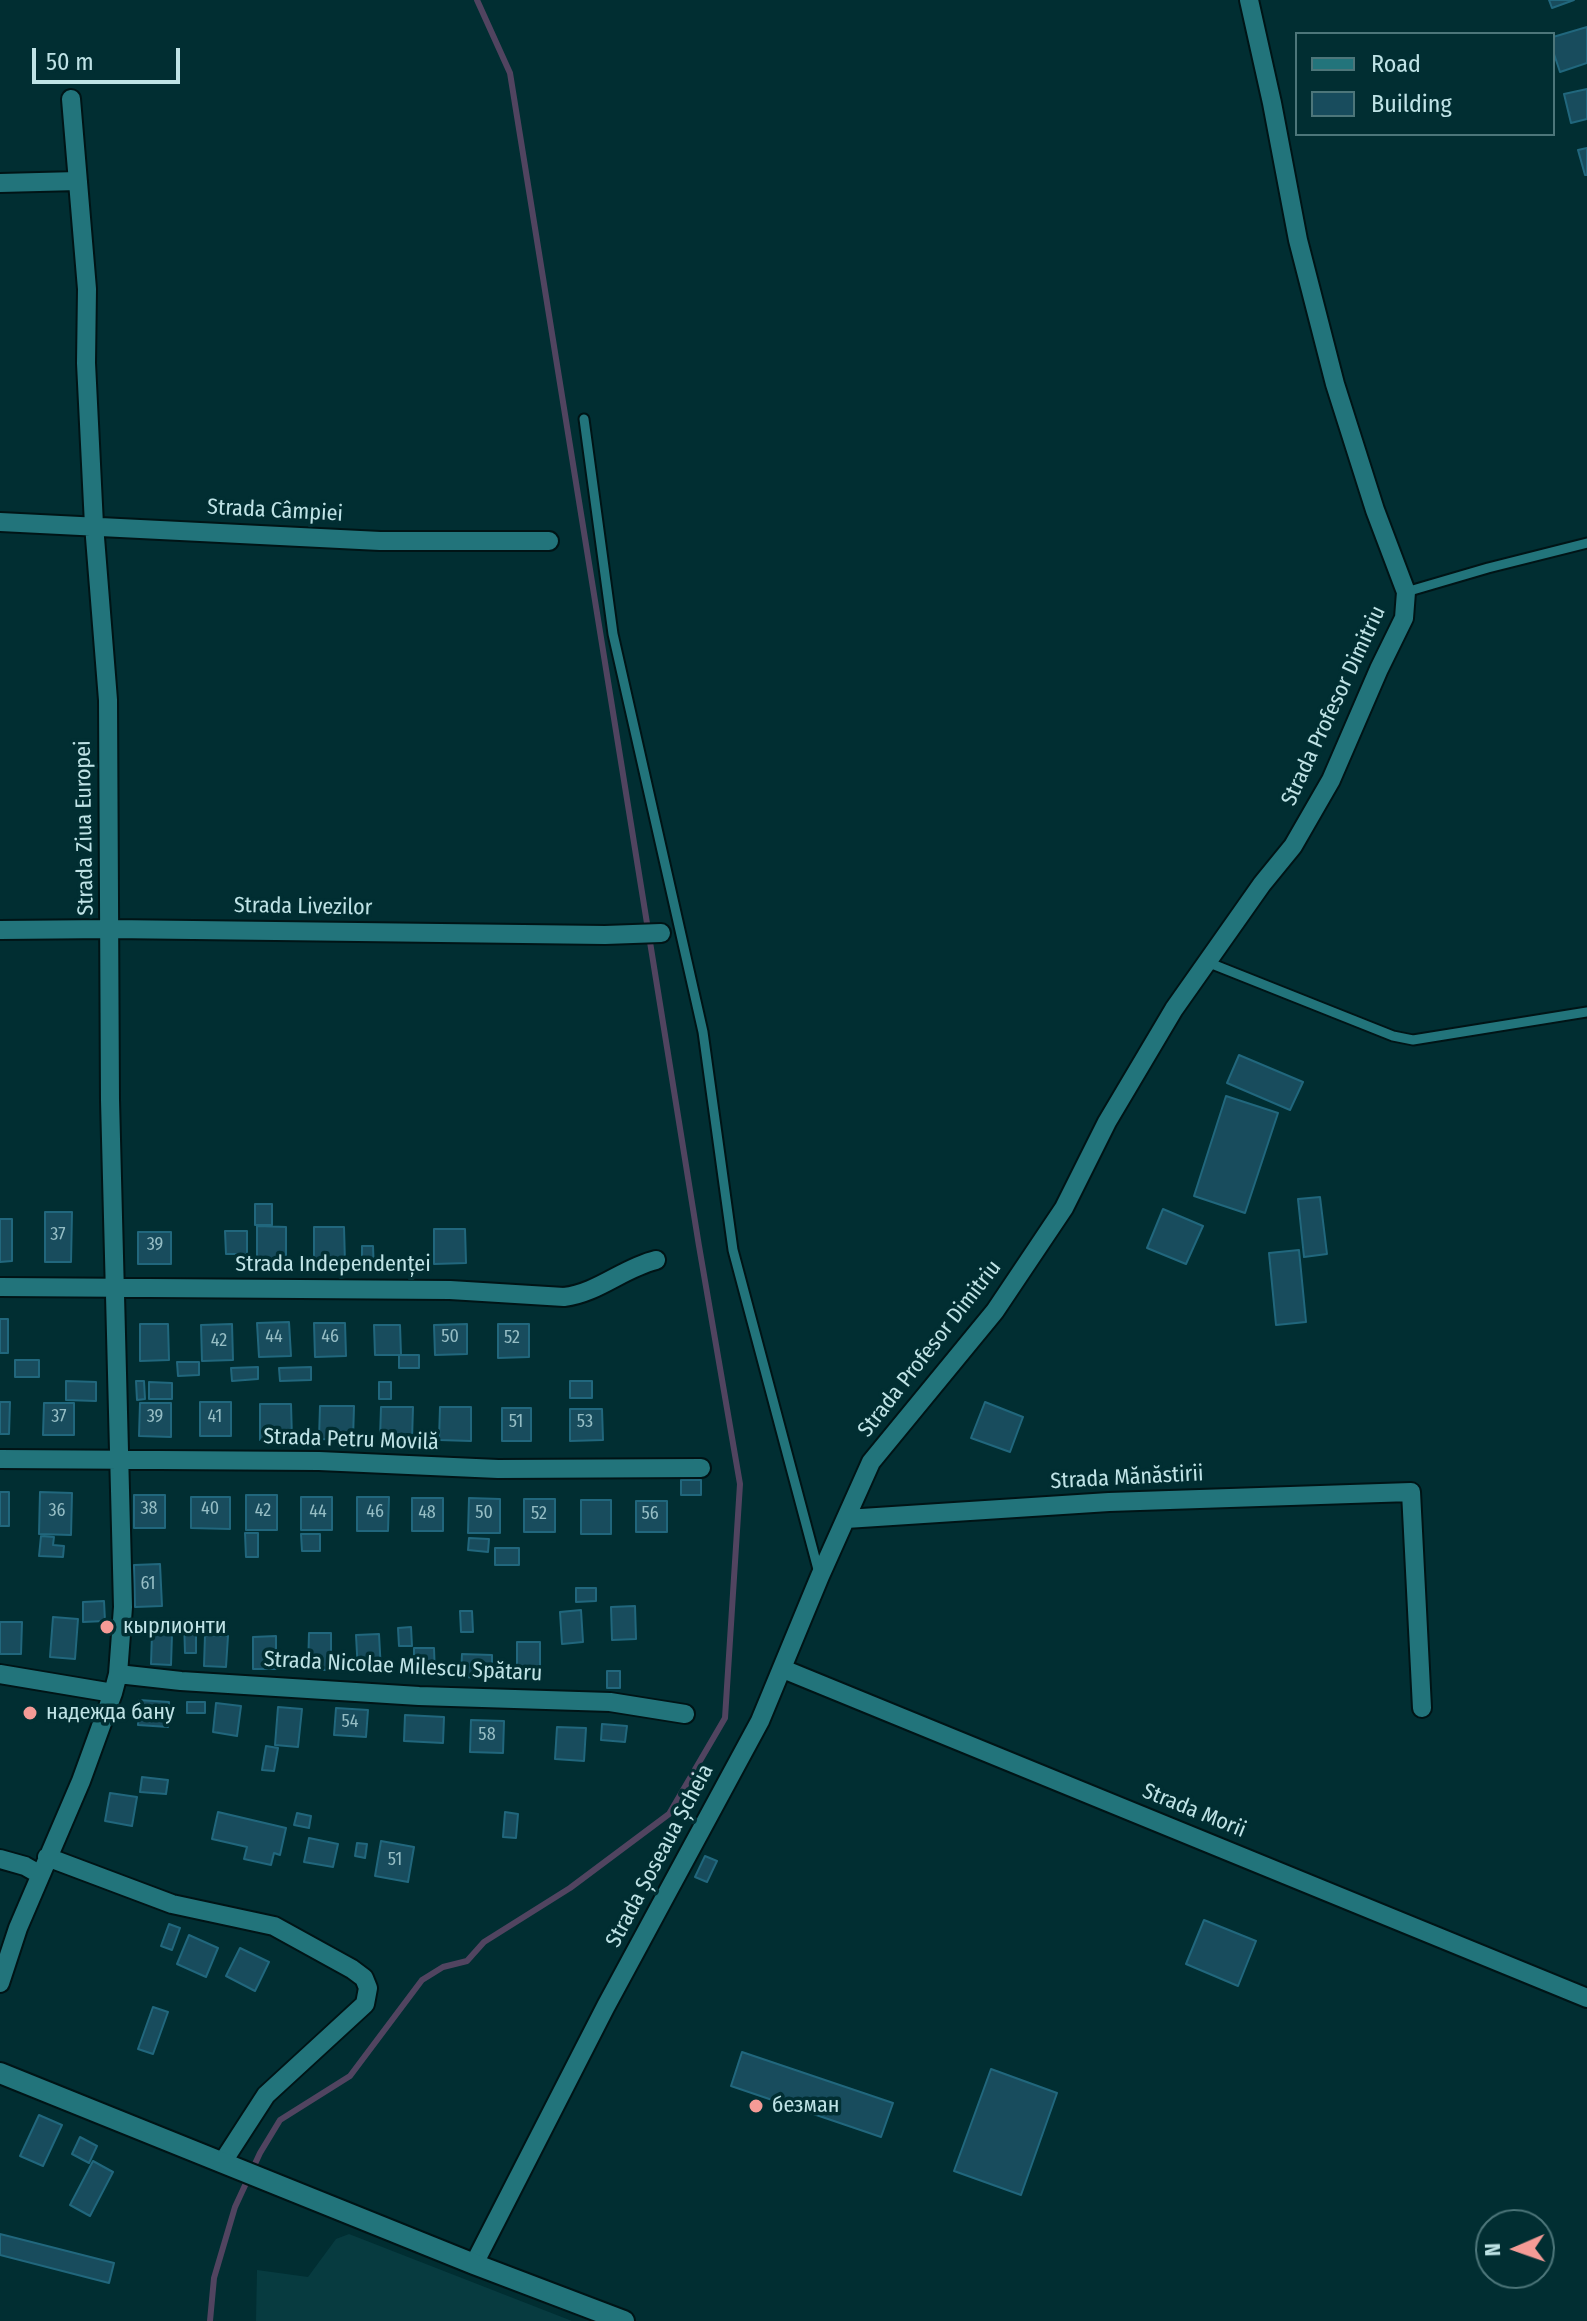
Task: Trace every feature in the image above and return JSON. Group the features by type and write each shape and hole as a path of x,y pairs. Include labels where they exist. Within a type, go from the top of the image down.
{"main road":[{"path":"0,2073 474,2264 624,2321"}],"street":[{"name":"Strada Profesor Dimitriu","path":"871,1462 995,1311 1064,1208 1107,1122 1174,1009 1262,884 1293,846 1331,780 1404,618 1406,592 1375,510 1335,384 1298,240 1249,0"},
{"name":"Strada Ziua Europei","path":"0,1983 43,1865 81,1781 113,1693 118,1674 123,1607 110,1100 108,700 94,525 86,363 87,289 71,99"},
{"path":"0,183 78,181"},
{"name":"Strada Câmpiei","path":"0,522 380,541 549,541"},
{"name":"Strada Livezilor","path":"0,930 670,933"},
{"name":"Strada Independenței","path":"0,1287 450,1290 564,1297 580,1295 633,1266 656,1260"},
{"name":"Strada Petru Movilă","path":"0,1459 319,1461 498,1469 701,1468"},
{"name":"Strada Șoseaua Șcheia","path":"474,2264 606,2006 760,1721 871,1462"},
{"name":"Strada Mănăstirii","path":"846,1519 1109,1502 1411,1492 1422,1708"},
{"name":"Strada Morii","path":"783,1669 1587,1998"},
{"path":"0,1674 113,1693"},
{"name":"Strada Nicolae Milescu Spătaru","path":"118,1674 419,1696 596,1701 685,1714"},
{"path":"0,1859 25,1866 43,1865 172,1904 274,1926 364,1978 368,1988 365,2004 266,2095 228,2166"}],"lane":[{"path":"584,419 613,634 670,933 703,1032 733,1250 820,1576"},
{"path":"1406,592 1587,543"},
{"path":"1207,961 1393,1036 1413,1040 1587,1012"}],"shaded area":[{"path":"349,2234 572,2321 256,2321 257,2270 308,2277 336,2239"}],"building":[{"path":"1549,0 1574,0 1552,8"},
{"path":"1587,27 1587,63 1560,72 1555,57 1555,36"},
{"path":"1587,89 1587,119 1571,123 1564,94"},
{"path":"1587,148 1587,175 1585,175 1578,150"},
{"path":"1239,1055 1303,1082 1290,1110 1227,1083"},
{"path":"1226,1096 1278,1113 1245,1213 1194,1196"},
{"path":"1320,1197 1327,1254 1304,1257 1298,1199"},
{"path":"255,1204 272,1204 272,1225 255,1225"},
{"path":"1163,1209 1203,1226 1186,1264 1147,1248"},
{"path":"45,1212 72,1212 71,1262 45,1262"},
{"path":"0,1219 12,1219 12,1261 0,1262"},
{"path":"257,1226 286,1227 286,1264 257,1264"},
{"path":"314,1227 344,1227 345,1263 314,1264"},
{"path":"434,1229 465,1229 466,1263 434,1264"},
{"path":"225,1231 247,1231 247,1254 226,1254"},
{"path":"138,1232 171,1232 171,1264 138,1264"},
{"path":"362,1246 373,1246 374,1272 362,1272"},
{"path":"1299,1250 1306,1322 1276,1325 1269,1253"},
{"path":"0,1319 8,1319 8,1353 0,1353"},
{"path":"289,1322 291,1356 259,1357 257,1323"},
{"path":"314,1323 345,1323 346,1356 315,1357"},
{"path":"140,1324 168,1324 169,1360 140,1361"},
{"path":"232,1324 233,1360 202,1361 201,1325"},
{"path":"467,1324 467,1354 435,1355 434,1325"},
{"path":"498,1324 529,1324 529,1357 498,1358"},
{"path":"374,1325 400,1325 401,1355 375,1355"},
{"path":"399,1355 419,1355 419,1368 399,1368"},
{"path":"15,1360 39,1360 39,1377 15,1377"},
{"path":"177,1362 199,1362 199,1375 178,1376"},
{"path":"258,1367 258,1379 232,1381 231,1368"},
{"path":"311,1367 311,1380 280,1381 279,1368"},
{"path":"66,1381 96,1382 96,1401 66,1400"},
{"path":"136,1381 144,1381 145,1399 137,1400"},
{"path":"570,1381 592,1381 592,1398 570,1398"},
{"path":"149,1382 172,1383 172,1399 149,1399"},
{"path":"379,1382 391,1382 391,1399 379,1399"},
{"path":"0,1402 10,1402 9,1434 0,1434"},
{"path":"200,1402 231,1402 231,1436 200,1436"},
{"path":"985,1402 1023,1417 1010,1452 971,1438"},
{"path":"44,1403 74,1403 74,1435 43,1435"},
{"path":"140,1403 171,1403 171,1437 139,1436"},
{"path":"260,1404 291,1404 292,1439 260,1440"},
{"path":"320,1406 354,1406 353,1440 319,1439"},
{"path":"381,1407 413,1407 412,1440 380,1439"},
{"path":"440,1407 471,1407 471,1441 439,1440"},
{"path":"502,1408 531,1408 531,1441 502,1441"},
{"path":"570,1409 602,1409 603,1440 570,1441"},
{"path":"681,1480 701,1480 701,1495 681,1495"},
{"path":"0,1492 9,1492 9,1526 0,1526"},
{"path":"40,1492 72,1493 71,1535 39,1534"},
{"path":"134,1495 165,1495 165,1528 134,1528"},
{"path":"246,1495 277,1495 277,1530 246,1530"},
{"path":"191,1497 230,1497 230,1529 191,1528"},
{"path":"301,1497 332,1497 332,1530 301,1530"},
{"path":"357,1497 389,1497 388,1531 357,1531"},
{"path":"412,1498 443,1498 443,1531 412,1531"},
{"path":"469,1498 500,1499 500,1533 468,1533"},
{"path":"524,1499 555,1499 555,1532 524,1532"},
{"path":"581,1500 611,1500 611,1534 581,1534"},
{"path":"636,1501 667,1501 667,1532 636,1532"},
{"path":"245,1533 258,1533 258,1557 246,1557"},
{"path":"301,1534 320,1534 320,1551 302,1551"},
{"path":"41,1536 54,1537 53,1545 64,1546 63,1557 39,1556"},
{"path":"469,1538 489,1539 488,1552 468,1550"},
{"path":"495,1548 519,1548 519,1565 495,1565"},
{"path":"160,1564 162,1606 135,1607 134,1565"},
{"path":"576,1588 596,1588 596,1601 576,1602"},
{"path":"104,1601 105,1621 83,1622 83,1602"},
{"path":"635,1606 636,1639 612,1640 611,1607"},
{"path":"581,1610 583,1642 562,1644 560,1612"},
{"path":"460,1611 472,1611 473,1632 461,1632"},
{"path":"53,1617 78,1619 75,1659 50,1657"},
{"path":"184,1620 196,1620 196,1653 185,1653"},
{"path":"0,1622 22,1622 21,1654 0,1654"},
{"path":"411,1627 412,1646 399,1646 398,1628"},
{"path":"309,1633 331,1633 331,1670 308,1670"},
{"path":"152,1634 172,1634 171,1665 151,1664"},
{"path":"379,1634 381,1671 358,1672 356,1635"},
{"path":"205,1635 228,1636 226,1667 204,1666"},
{"path":"276,1636 276,1669 253,1669 253,1637"},
{"path":"517,1642 540,1642 540,1680 517,1680"},
{"path":"414,1648 434,1648 435,1676 414,1676"},
{"path":"462,1654 492,1655 492,1678 461,1677"},
{"path":"607,1671 620,1671 620,1688 607,1688"},
{"path":"139,1700 169,1702 168,1727 138,1725"},
{"path":"187,1702 205,1702 205,1713 187,1713"},
{"path":"216,1703 241,1706 237,1736 213,1732"},
{"path":"278,1707 302,1709 298,1747 275,1745"},
{"path":"336,1708 368,1710 366,1737 334,1735"},
{"path":"405,1715 444,1717 443,1743 404,1741"},
{"path":"471,1720 504,1721 503,1753 470,1752"},
{"path":"602,1724 627,1726 625,1742 601,1740"},
{"path":"557,1727 586,1728 584,1761 555,1759"},
{"path":"266,1746 278,1748 274,1771 262,1770"},
{"path":"142,1777 168,1780 166,1794 140,1792"},
{"path":"110,1793 137,1797 132,1826 105,1821"},
{"path":"218,1812 286,1828 280,1855 274,1853 271,1865 244,1859 247,1847 212,1839"},
{"path":"505,1812 518,1814 516,1838 503,1837"},
{"path":"297,1813 311,1816 309,1828 294,1825"},
{"path":"309,1838 338,1844 333,1867 304,1862"},
{"path":"381,1841 414,1847 408,1882 375,1876"},
{"path":"357,1843 367,1844 365,1858 355,1856"},
{"path":"705,1856 717,1861 707,1882 695,1877"},
{"path":"1204,1920 1256,1941 1238,1986 1186,1964"},
{"path":"169,1924 180,1928 172,1950 161,1946"},
{"path":"189,1935 218,1948 206,1977 177,1964"},
{"path":"240,1948 269,1962 255,1991 226,1976"},
{"path":"153,2007 168,2012 153,2054 138,2049"},
{"path":"742,2052 893,2103 881,2137 731,2086"},
{"path":"991,2069 1057,2093 1021,2195 954,2171"},
{"path":"39,2115 62,2125 43,2166 20,2156"},
{"path":"80,2137 97,2146 89,2163 72,2154"},
{"path":"93,2161 113,2172 90,2216 70,2205"},
{"path":"0,2234 114,2263 109,2283 0,2255"}],"waterway":[{"path":"210,2321 214,2278 235,2207 260,2153 280,2120 350,2076 422,1980 443,1967 467,1961 484,1942 570,1888 669,1814 725,1718 740,1484 510,73 477,0"}],"place":[{"name":"кырлионти","path":"107,1627"},
{"name":"надежда бану","path":"30,1713"},
{"name":"безман","path":"756,2106"}]}
